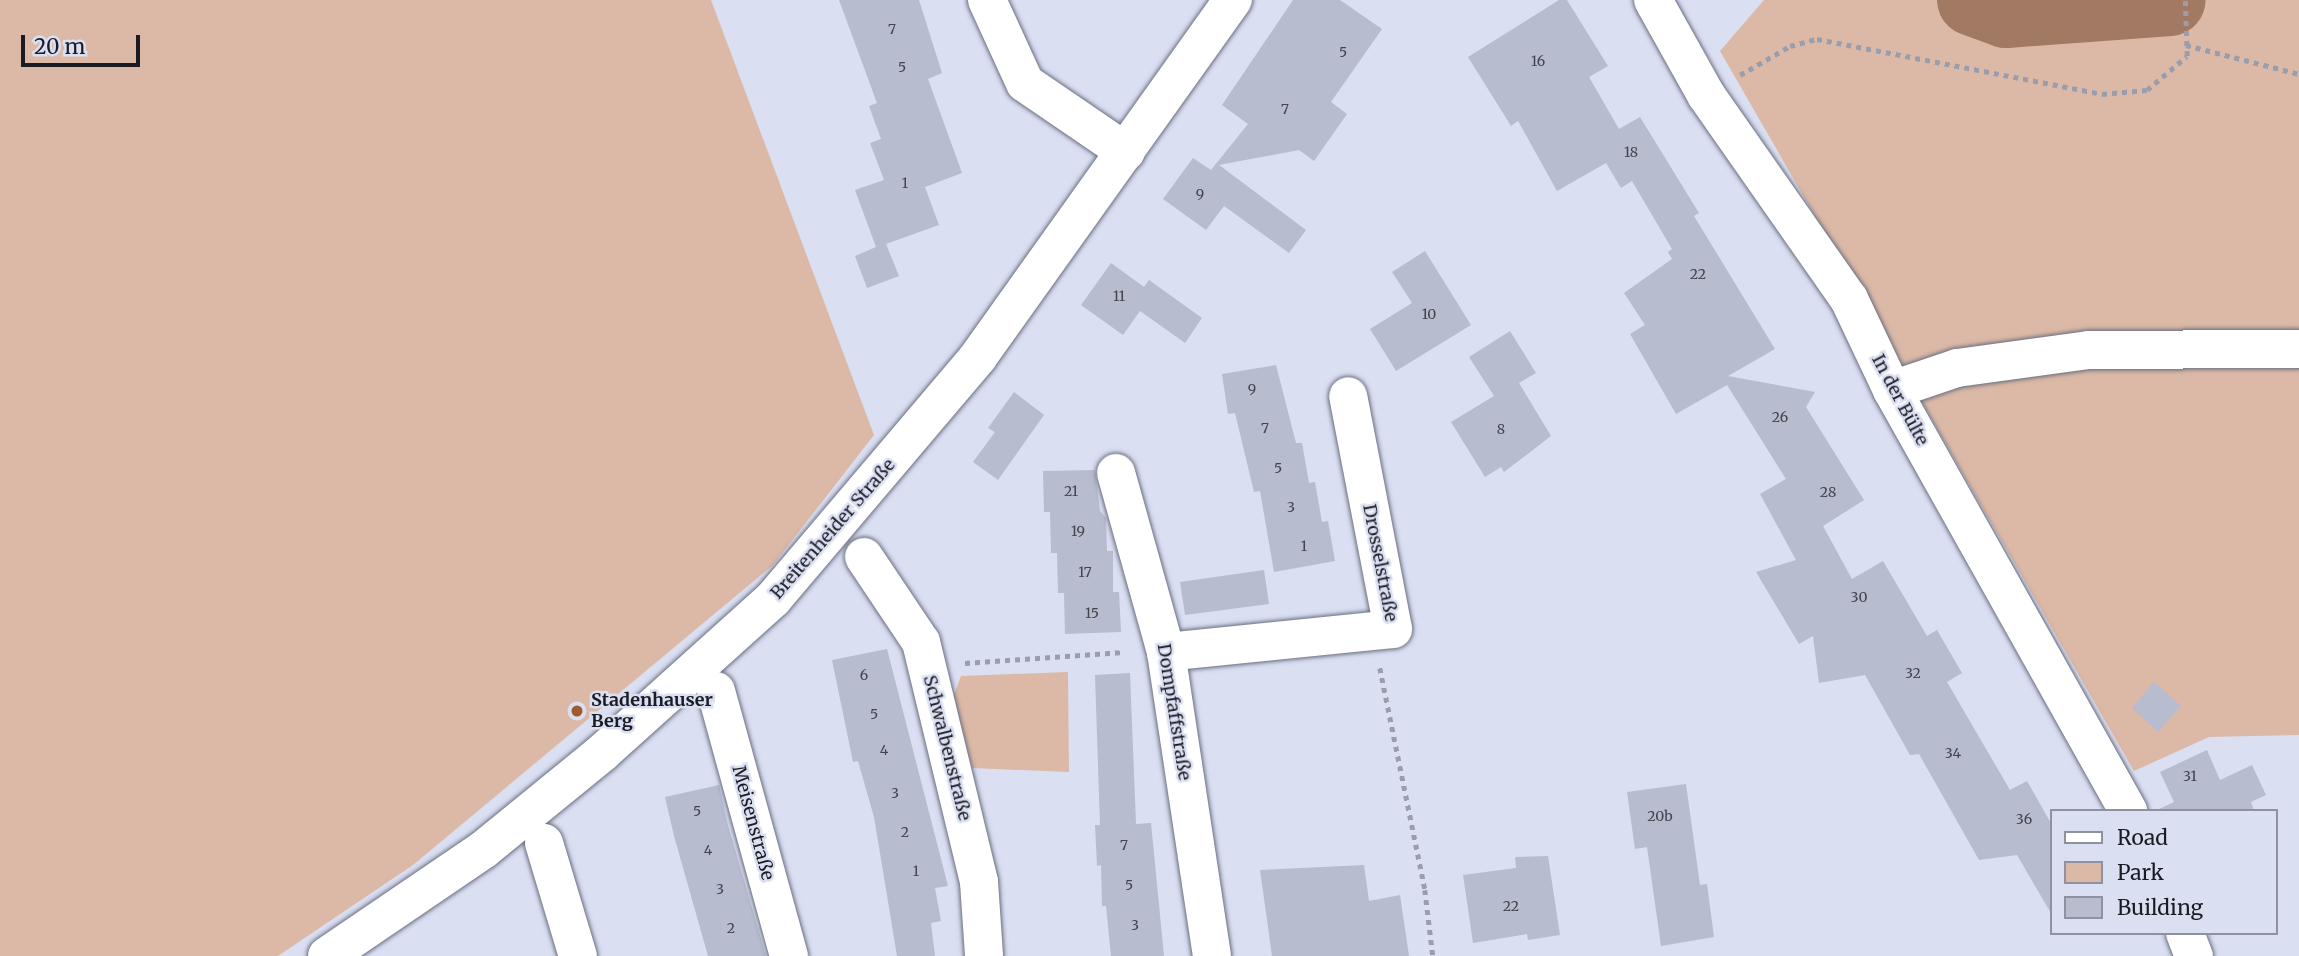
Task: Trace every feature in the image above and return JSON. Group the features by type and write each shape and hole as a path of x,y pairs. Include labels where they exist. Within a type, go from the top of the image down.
{"street":[{"path":"987,0 1025,83 1126,152"},
{"name":"Breitenheider Straße","path":"327,956 483,850 602,752 773,598 978,357 1233,0"},
{"name":"In der Bülte","path":"1653,0 1706,95 1849,299 1892,390 2127,809"},
{"path":"1892,390 1957,368 2089,350 2299,349"},
{"name":"Drosselstraße","path":"1166,650 1394,629 1348,396"},
{"name":"Dompfaffstraße","path":"1116,473 1166,650 1212,956"},
{"name":"Schwalbenstraße","path":"863,557 921,642 979,882 984,956"},
{"name":"Meisenstraße","path":"716,691 789,956"},
{"path":"544,843 578,956"},
{"path":"2186,935 2194,956"}],"path":[{"path":"1706,95 1790,46 1817,39 2102,94 2147,90 2187,56 2185,0"},
{"path":"2186,46 2299,74"},
{"path":"1374,631 1425,890 1433,956"},
{"path":"926,665 1166,650"}],"green space":[{"path":"0,0 711,0 874,435 773,565 413,865 278,956 0,956"},
{"path":"1764,0 2299,0 2299,735 2209,737 2134,771 1720,51"},
{"path":"1068,672 1069,772 972,768 953,698 961,676"}],"building":[{"path":"839,0 919,0 942,73 928,79 962,173 925,187 939,225 886,244 899,276 867,288 855,256 876,247 855,190 884,180 870,143 881,139 869,106 877,103"},
{"path":"1293,0 1340,0 1382,29 1331,102 1347,114 1314,161 1299,150 1219,165 1306,230 1289,253 1224,206 1206,230 1163,199 1193,158 1211,170 1248,124 1222,105"},
{"path":"1559,0 1567,0 1608,66 1589,77 1619,129 1640,117 1699,213 1694,216 1775,349 1728,376 1815,392 1806,407 1864,500 1823,526 1852,579 1883,561 1927,636 1937,630 1962,673 1947,682 2010,790 2027,781 2050,821 2050,912 2017,855 1979,860 1919,754 1910,755 1865,675 1819,683 1813,636 1799,644 1756,572 1796,560 1760,494 1786,479 1727,385 1676,414 1630,334 1645,325 1624,293 1672,259 1668,252 1672,249 1632,181 1621,188 1606,163 1557,191 1518,121 1511,126 1468,57"},
{"path":"1425,251 1471,325 1396,371 1370,329 1412,303 1392,272"},
{"path":"1111,263 1144,287 1149,280 1202,318 1185,343 1140,311 1123,335 1081,305"},
{"path":"1510,331 1536,373 1519,383 1551,436 1504,472 1501,467 1485,477 1451,422 1494,396 1469,357"},
{"path":"1276,365 1296,443 1302,443 1309,483 1315,482 1322,522 1328,521 1335,561 1274,572 1260,491 1254,492 1235,413 1228,414 1222,374"},
{"path":"1014,392 1044,415 998,480 973,462 995,432 988,428"},
{"path":"1095,470 1100,511 1106,518 1107,551 1113,551 1113,592 1119,592 1121,632 1065,634 1064,593 1058,593 1057,553 1051,553 1050,512 1044,512 1043,471"},
{"path":"1264,570 1269,604 1185,615 1180,582"},
{"path":"887,649 948,886 935,888 941,921 931,923 935,956 897,956 874,817 858,761 853,762 832,660"},
{"path":"1130,673 1136,824 1151,823 1164,956 1111,956 1106,906 1102,906 1101,865 1097,866 1095,825 1100,825 1095,675"},
{"path":"2154,682 2181,706 2158,732 2132,708"},
{"path":"2207,750 2220,780 2252,765 2266,795 2251,802 2253,809 2159,809 2174,802 2160,772"},
{"path":"1686,784 1700,885 1707,884 1714,937 1661,946 1647,847 1635,849 1627,792"},
{"path":"719,785 766,956 708,956 674,836 665,797"},
{"path":"1548,856 1560,935 1528,940 1527,934 1473,943 1463,875 1516,868 1515,857"},
{"path":"1364,865 1369,901 1400,895 1409,956 1272,956 1260,870"}],"waterway":[{"path":"1973,0 2006,12 2170,0"}],"place":[{"name":"Stadenhauser Berg","path":"577,711"}]}
